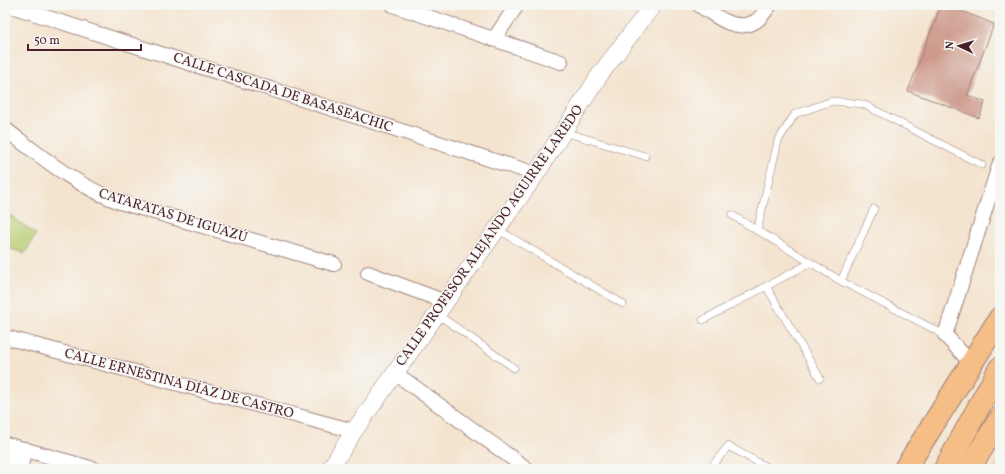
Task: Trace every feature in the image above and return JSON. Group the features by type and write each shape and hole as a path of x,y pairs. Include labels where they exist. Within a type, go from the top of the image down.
{"main road":[{"path":"905,469 1000,318"},
{"path":"945,469 1000,368"},
{"path":"969,469 1000,419"}],"street":[{"name":"CALLE CASCADA DE BASASEACHIC","path":"8,5 536,174"},
{"path":"393,5 561,62"},
{"path":"494,40 517,5"},
{"name":"CALLE PROFESOR ALEJANDO AGUIRRE LAREDO","path":"330,469 354,431 536,174 601,73 653,5"},
{"path":"699,5 728,23 746,26 757,21 770,5"},
{"name":"CATARATAS DE IGUAZÚ","path":"5,129 69,177 96,193 128,204 334,264"},
{"path":"971,363 945,335 1000,163"},
{"path":"368,273 441,308"},
{"name":"CALLE ERNESTINA DÍAZ DE CASTRO","path":"5,337 354,431"},
{"path":"395,373 527,469"},
{"path":"6,469 14,446"},
{"path":"14,446 20,469"},
{"path":"14,446 94,469"}],"lane":[{"path":"757,231 778,141 795,114 832,101 863,104 982,165"},
{"path":"564,132 645,156"},
{"path":"840,281 874,209"},
{"path":"732,215 840,281 945,335"},
{"path":"497,229 623,304"},
{"path":"703,320 810,264"},
{"path":"766,286 820,378"},
{"path":"441,308 514,368"},
{"path":"710,469 728,446 770,469"}],"shaded area":[{"path":"1000,455 1000,469 991,469"}],"green space":[{"path":"5,212 36,234 25,253 5,247"}],"building":[{"path":"941,5 946,5 994,24 967,95 985,102 979,118 908,91"}]}
